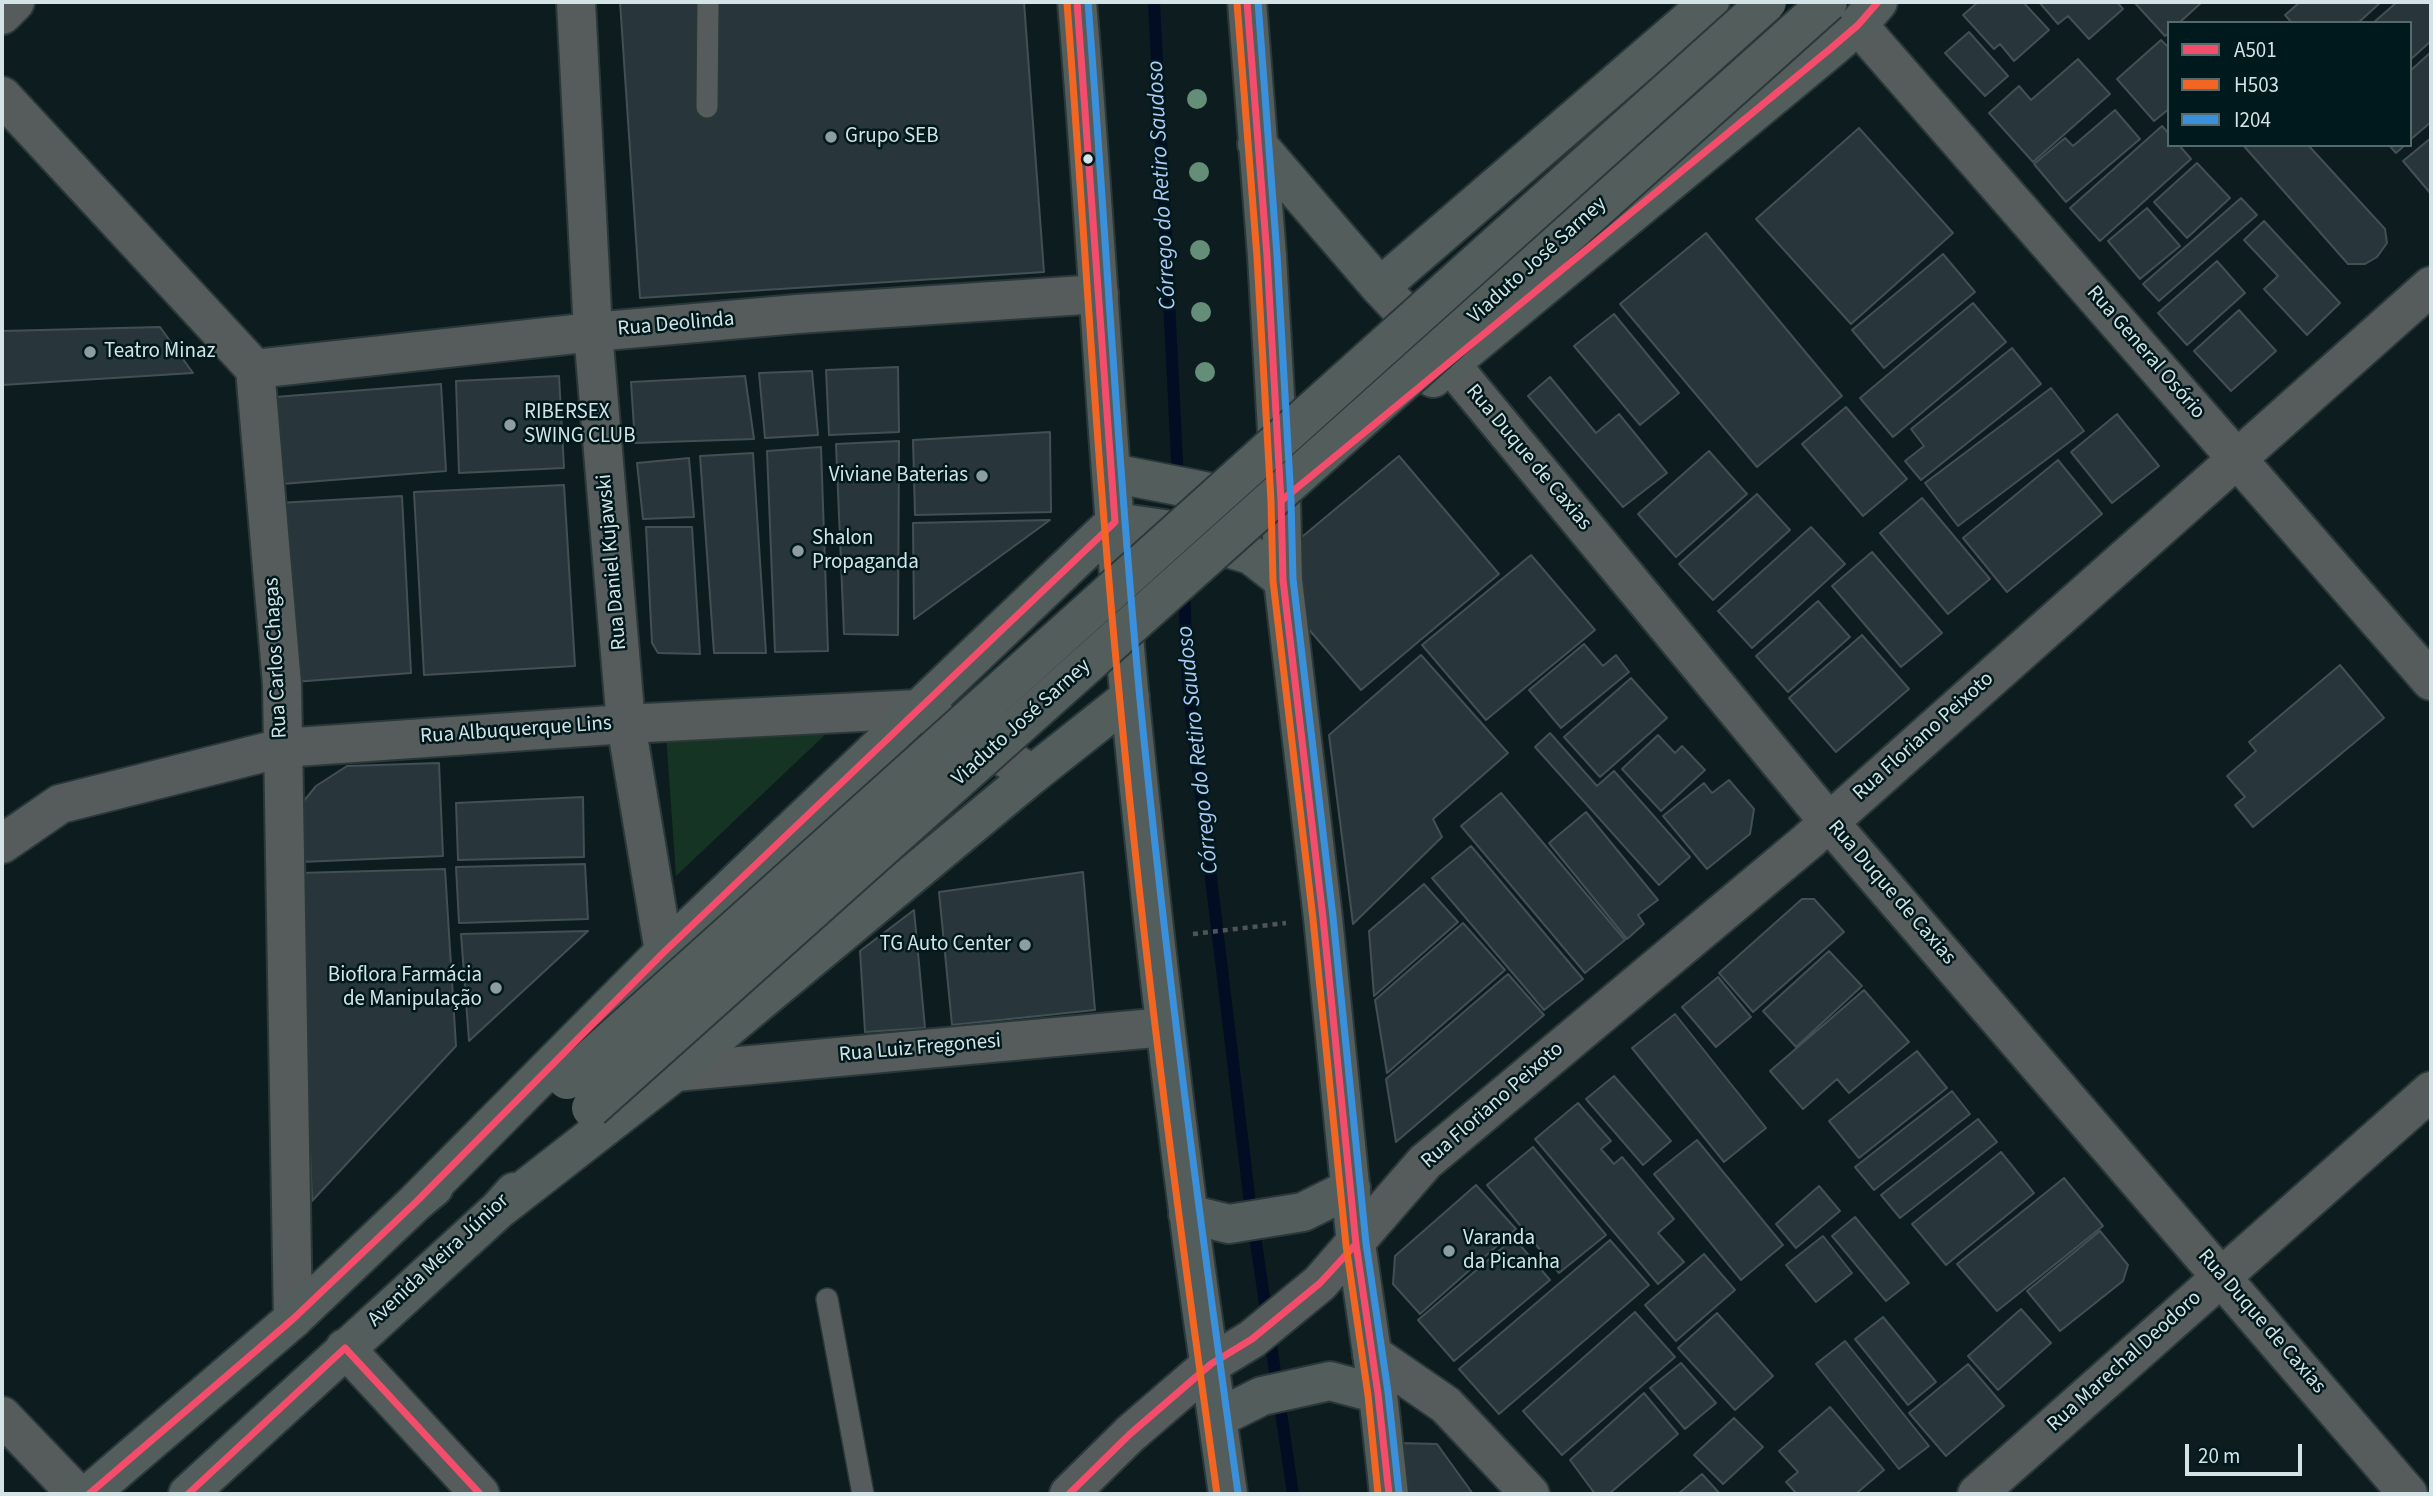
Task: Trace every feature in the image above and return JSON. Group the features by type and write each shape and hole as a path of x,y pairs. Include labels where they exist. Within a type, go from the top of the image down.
{"main road":[{"path":"1077,2 1130,697 1165,1027 1188,1214 1228,1494"},
{"path":"1247,2 1267,256 1283,580 1324,918 1356,1244 1378,1394 1388,1494"},
{"path":"1257,144 1380,287 1710,2"},
{"name":"Viaduto José Sarney","path":"579,1094 1767,2"},
{"name":"Viaduto José Sarney","path":"579,1094 1828,2"},
{"path":"1112,473 1234,498 1281,500 1450,364 1868,13"},
{"path":"1115,522 1164,529 1251,555 1283,580"},
{"path":"89,1494 293,1319 416,1202 664,952 1115,522"},
{"path":"498,1210 675,1072 1033,774 1130,697"},
{"path":"416,1202 579,1094"},
{"name":"Avenida Meira Júnior","path":"188,1494 498,1210 579,1094"},
{"path":"1188,1214 1229,1224 1303,1212 1351,1188"},
{"path":"1218,1418 1262,1396 1330,1381 1378,1394"}],"street":[{"path":"2,15 15,2"},
{"name":"Rua Daniel Kujawski","path":"576,2 593,332 626,724 664,952"},
{"name":"Rua General Osório","path":"1868,13 2237,458 2431,681"},
{"path":"2,96 255,369"},
{"name":"Rua Floriano Peixoto","path":"1069,1494 1130,1434 1211,1364 1252,1339 1321,1283 1425,1162 1829,822 2431,286"},
{"name":"Rua Duque de Caxias","path":"1380,287 1450,364 1829,822 2408,1494"},
{"name":"Rua Deolinda","path":"255,369 593,332 811,313 1098,294"},
{"name":"Rua Carlos Chagas","path":"255,369 282,684 293,1319"},
{"path":"919,709 1033,774"},
{"name":"Rua Albuquerque Lins","path":"2,844 60,804 282,748 626,724 919,709"},
{"name":"Rua Luiz Fregonesi","path":"675,1072 1165,1027"},
{"name":"Rua Marechal Deodoro","path":"1977,1494 2431,1091"},
{"path":"345,1348 480,1494"},
{"path":"1372,1354 1446,1405 1530,1494"},
{"path":"2,1416 77,1494"}],"lane":[{"path":"707,107 708,2"},
{"path":"827,1298 863,1494"}],"path":[{"path":"1189,934 1275,924"}],"green space":[{"path":"869,693 676,876 665,719"}],"building":[{"name":"Grupo SEB","path":"620,2 1024,2 1044,272 640,298"},
{"path":"1978,2 2023,2 2049,30 2014,61 2000,44 1994,49 1963,15"},
{"path":"2039,2 2117,2 2123,9 2089,39 2068,16 2058,24"},
{"path":"2134,2 2202,2 2181,21 2167,21 2165,36"},
{"path":"2300,2 2381,2 2360,21 2290,21 2285,15"},
{"path":"2397,2 2431,2 2431,41 2412,58 2412,21 2375,21"},
{"path":"1969,32 2008,76 1985,96 1945,53"},
{"path":"2161,40 2167,46 2167,111 2154,121 2117,79"},
{"path":"2431,52 2431,122 2412,138 2412,69"},
{"path":"2078,59 2110,94 2033,162 1989,113 2019,86 2031,100"},
{"path":"2115,110 2140,139 2066,202 2034,164 2065,138 2073,146"},
{"path":"2162,126 2167,132 2167,147 2181,147 2191,159 2100,241 2070,208"},
{"path":"1859,128 1953,233 1851,324 1756,219"},
{"path":"2431,138 2431,194 2403,161"},
{"path":"2245,147 2310,147 2385,229 2387,243 2377,257 2365,264 2348,264"},
{"path":"2391,147 2403,147 2396,153"},
{"path":"2197,163 2230,198 2187,238 2154,202"},
{"path":"2241,198 2257,215 2159,301 2143,284"},
{"path":"2147,208 2180,246 2140,279 2108,241"},
{"path":"2264,221 2340,303 2307,335 2264,289 2278,276 2244,240"},
{"path":"1706,233 1842,396 1757,467 1620,304"},
{"path":"1943,254 1975,292 1884,368 1852,330"},
{"path":"2217,261 2245,293 2187,345 2158,313"},
{"path":"1973,303 2006,342 1893,437 1860,398"},
{"path":"2239,310 2276,351 2231,391 2194,351"},
{"path":"1614,314 1679,393 1640,425 1574,346"},
{"name":"Teatro Minaz","path":"160,327 193,373 2,385 2,331"},
{"path":"2012,348 2041,384 1921,480 1905,461 1924,446 1911,429"},
{"path":"898,367 899,432 829,435 826,370"},
{"path":"812,371 818,435 765,438 759,373"},
{"name":"RIBERSEX SWING CLUB","path":"559,376 564,468 459,473 456,381"},
{"path":"745,376 754,439 635,443 631,382"},
{"path":"1550,377 1596,433 1619,414 1667,473 1623,507 1528,396"},
{"path":"441,384 446,471 282,484 275,397"},
{"path":"2051,388 2084,431 1958,526 1925,483"},
{"path":"1846,407 1907,479 1863,516 1802,444"},
{"path":"2117,414 2159,466 2112,503 2071,452"},
{"name":"Viviane Baterias","path":"1050,432 1051,512 915,515 913,440"},
{"path":"899,441 898,635 844,634 836,444"},
{"name":"Shalon Propaganda","path":"821,447 828,651 775,652 767,451"},
{"path":"1709,451 1747,494 1676,557 1638,514"},
{"path":"753,453 766,653 714,653 700,456"},
{"path":"1399,456 1499,574 1361,690 1287,604 1285,551"},
{"path":"689,458 694,517 643,519 637,463"},
{"path":"2058,460 2102,514 2007,592 1963,538"},
{"path":"564,485 575,666 424,675 414,492"},
{"path":"1757,494 1790,530 1713,600 1679,564"},
{"path":"402,496 411,673 294,682 278,503"},
{"path":"1922,498 1990,579 1948,614 1880,533"},
{"path":"1050,520 914,619 913,523"},
{"path":"646,527 692,527 700,654 658,653 652,643"},
{"path":"1811,527 1845,564 1752,648 1718,611"},
{"path":"1872,552 1942,633 1901,667 1832,586"},
{"path":"1531,555 1595,630 1486,720 1422,645"},
{"path":"1818,601 1850,637 1788,692 1756,656"},
{"path":"1862,635 1909,689 1836,752 1789,698"},
{"path":"1584,644 1603,666 1616,655 1629,672 1561,728 1529,690"},
{"path":"1421,655 1508,753 1433,819 1442,837 1353,924 1329,735"},
{"path":"2340,665 2384,718 2253,827 2235,805 2245,797 2227,776 2256,751 2249,742"},
{"path":"1631,678 1667,718 1600,777 1564,737"},
{"path":"1550,733 1597,786 1614,771 1690,857 1659,885 1535,747"},
{"path":"1658,735 1675,753 1682,746 1705,770 1661,811 1622,769"},
{"path":"439,763 443,856 301,862 303,802 316,786 347,766"},
{"path":"1729,780 1754,809 1750,834 1707,869 1663,816 1704,783 1712,793"},
{"path":"1501,793 1625,940 1585,973 1461,826"},
{"path":"583,797 584,857 458,860 456,803"},
{"path":"1586,812 1658,900 1638,915 1644,924 1627,939 1549,843"},
{"path":"1471,846 1583,979 1544,1010 1432,878"},
{"path":"585,864 588,919 459,923 456,867"},
{"path":"445,869 456,1046 312,1201 299,873"},
{"path":"1083,872 1095,1010 952,1025 939,892"},
{"path":"1424,884 1458,922 1374,996 1369,931"},
{"path":"1802,899 1814,899 1844,932 1753,1012 1719,973"},
{"path":"914,910 925,1028 865,1032 860,951"},
{"path":"1463,923 1505,970 1387,1073 1375,1000"},
{"name":"Bioflora Farmácia de Manipulação","path":"588,931 469,1041 461,934"},
{"path":"1829,951 1862,986 1796,1047 1763,1011"},
{"path":"1508,974 1544,1015 1396,1142 1386,1079"},
{"path":"1718,977 1751,1017 1716,1047 1682,1007"},
{"path":"1864,990 1909,1042 1849,1093 1837,1079 1803,1109 1770,1071"},
{"path":"1675,1014 1766,1128 1724,1162 1632,1048"},
{"path":"1917,1051 1947,1088 1859,1158 1829,1121"},
{"path":"1614,1076 1671,1141 1643,1165 1586,1099"},
{"path":"1952,1091 1970,1114 1874,1190 1855,1167"},
{"path":"1578,1103 1611,1141 1601,1149 1614,1164 1622,1157 1674,1219 1658,1233 1684,1262 1658,1284 1535,1139"},
{"path":"1978,1119 1997,1142 1900,1218 1881,1195"},
{"path":"1697,1140 1783,1245 1741,1280 1654,1174"},
{"path":"1533,1147 1606,1235 1559,1273 1487,1185"},
{"path":"2001,1152 2034,1193 1946,1265 1912,1224"},
{"path":"2064,1178 2103,1226 1997,1311 1957,1264"},
{"path":"1476,1185 1516,1229 1420,1314 1393,1284 1395,1256"},
{"path":"1819,1186 1840,1211 1796,1248 1776,1224"},
{"path":"1855,1217 1909,1283 1886,1301 1832,1236"},
{"path":"2100,1231 2128,1265 2123,1281 2060,1331 2027,1291"},
{"path":"1823,1236 1852,1273 1816,1302 1786,1265"},
{"path":"1514,1238 1550,1280 1454,1361 1418,1320"},
{"path":"1610,1240 1649,1285 1499,1414 1459,1369"},
{"path":"1704,1254 1735,1290 1676,1341 1645,1305"},
{"path":"2021,1309 2051,1343 1998,1390 1968,1356"},
{"path":"1635,1312 1675,1357 1562,1455 1523,1411"},
{"path":"1717,1313 1773,1376 1735,1410 1678,1348"},
{"path":"1883,1317 1936,1382 1908,1405 1855,1339"},
{"path":"1845,1341 1929,1446 1899,1469 1816,1364"},
{"path":"1681,1363 1716,1403 1685,1429 1650,1388"},
{"path":"1968,1364 2004,1406 1946,1456 1909,1413"},
{"path":"1644,1393 1678,1434 1609,1494 1595,1494 1570,1460"},
{"path":"1830,1407 1884,1470 1858,1492 1861,1494 1797,1494 1786,1482 1798,1472 1779,1451"},
{"path":"1734,1418 1763,1447 1723,1484 1694,1455"},
{"path":"1400,1443 1437,1444 1473,1494 1407,1494"},
{"path":"1702,1474 1720,1494 1678,1494"}],"waterway":[{"name":"Córrego do Retiro Saudoso","path":"1154,2 1178,480"},
{"name":"Córrego do Retiro Saudoso","path":"1184,589 1188,686 1249,1195 1293,1494"}],"transit line":[{"name":"A501","path":"89,1494 293,1319 416,1202 664,952 1115,522 1077,2"},
{"name":"I204","path":"1088,2 1140,700 1185,1097 1238,1493"},
{"name":"A501","path":"1247,2 1267,256 1283,580 1323,918 1356,1244 1378,1394 1389,1494"},
{"name":"I204","path":"1258,2 1277,255 1293,579 1333,917 1366,1243 1388,1392 1399,1493"},
{"name":"A501","path":"1281,501 1830,49 1858,25 1878,2"},
{"name":"H503","path":"1067,3 1105,527 1130,801 1164,1098 1217,1494"},
{"name":"H503","path":"1237,3 1257,257 1273,581 1313,919 1346,1245 1368,1395 1378,1494"},
{"name":"A501","path":"1069,1494 1130,1434 1211,1364 1252,1339 1320,1283 1356,1244"},
{"name":"A501","path":"188,1494 345,1348 480,1494"}],"place":[{"name":"Grupo SEB","path":"831,137"},
{"name":"Teatro Minaz","path":"90,352"},
{"name":"RIBERSEX SWING CLUB","path":"510,425"},
{"name":"Viviane Baterias","path":"982,476"},
{"name":"Shalon Propaganda","path":"798,551"},
{"name":"TG Auto Center","path":"1025,945"},
{"name":"Bioflora Farmácia de Manipulação","path":"496,988"},
{"name":"Varanda da Picanha","path":"1449,1251"}]}
